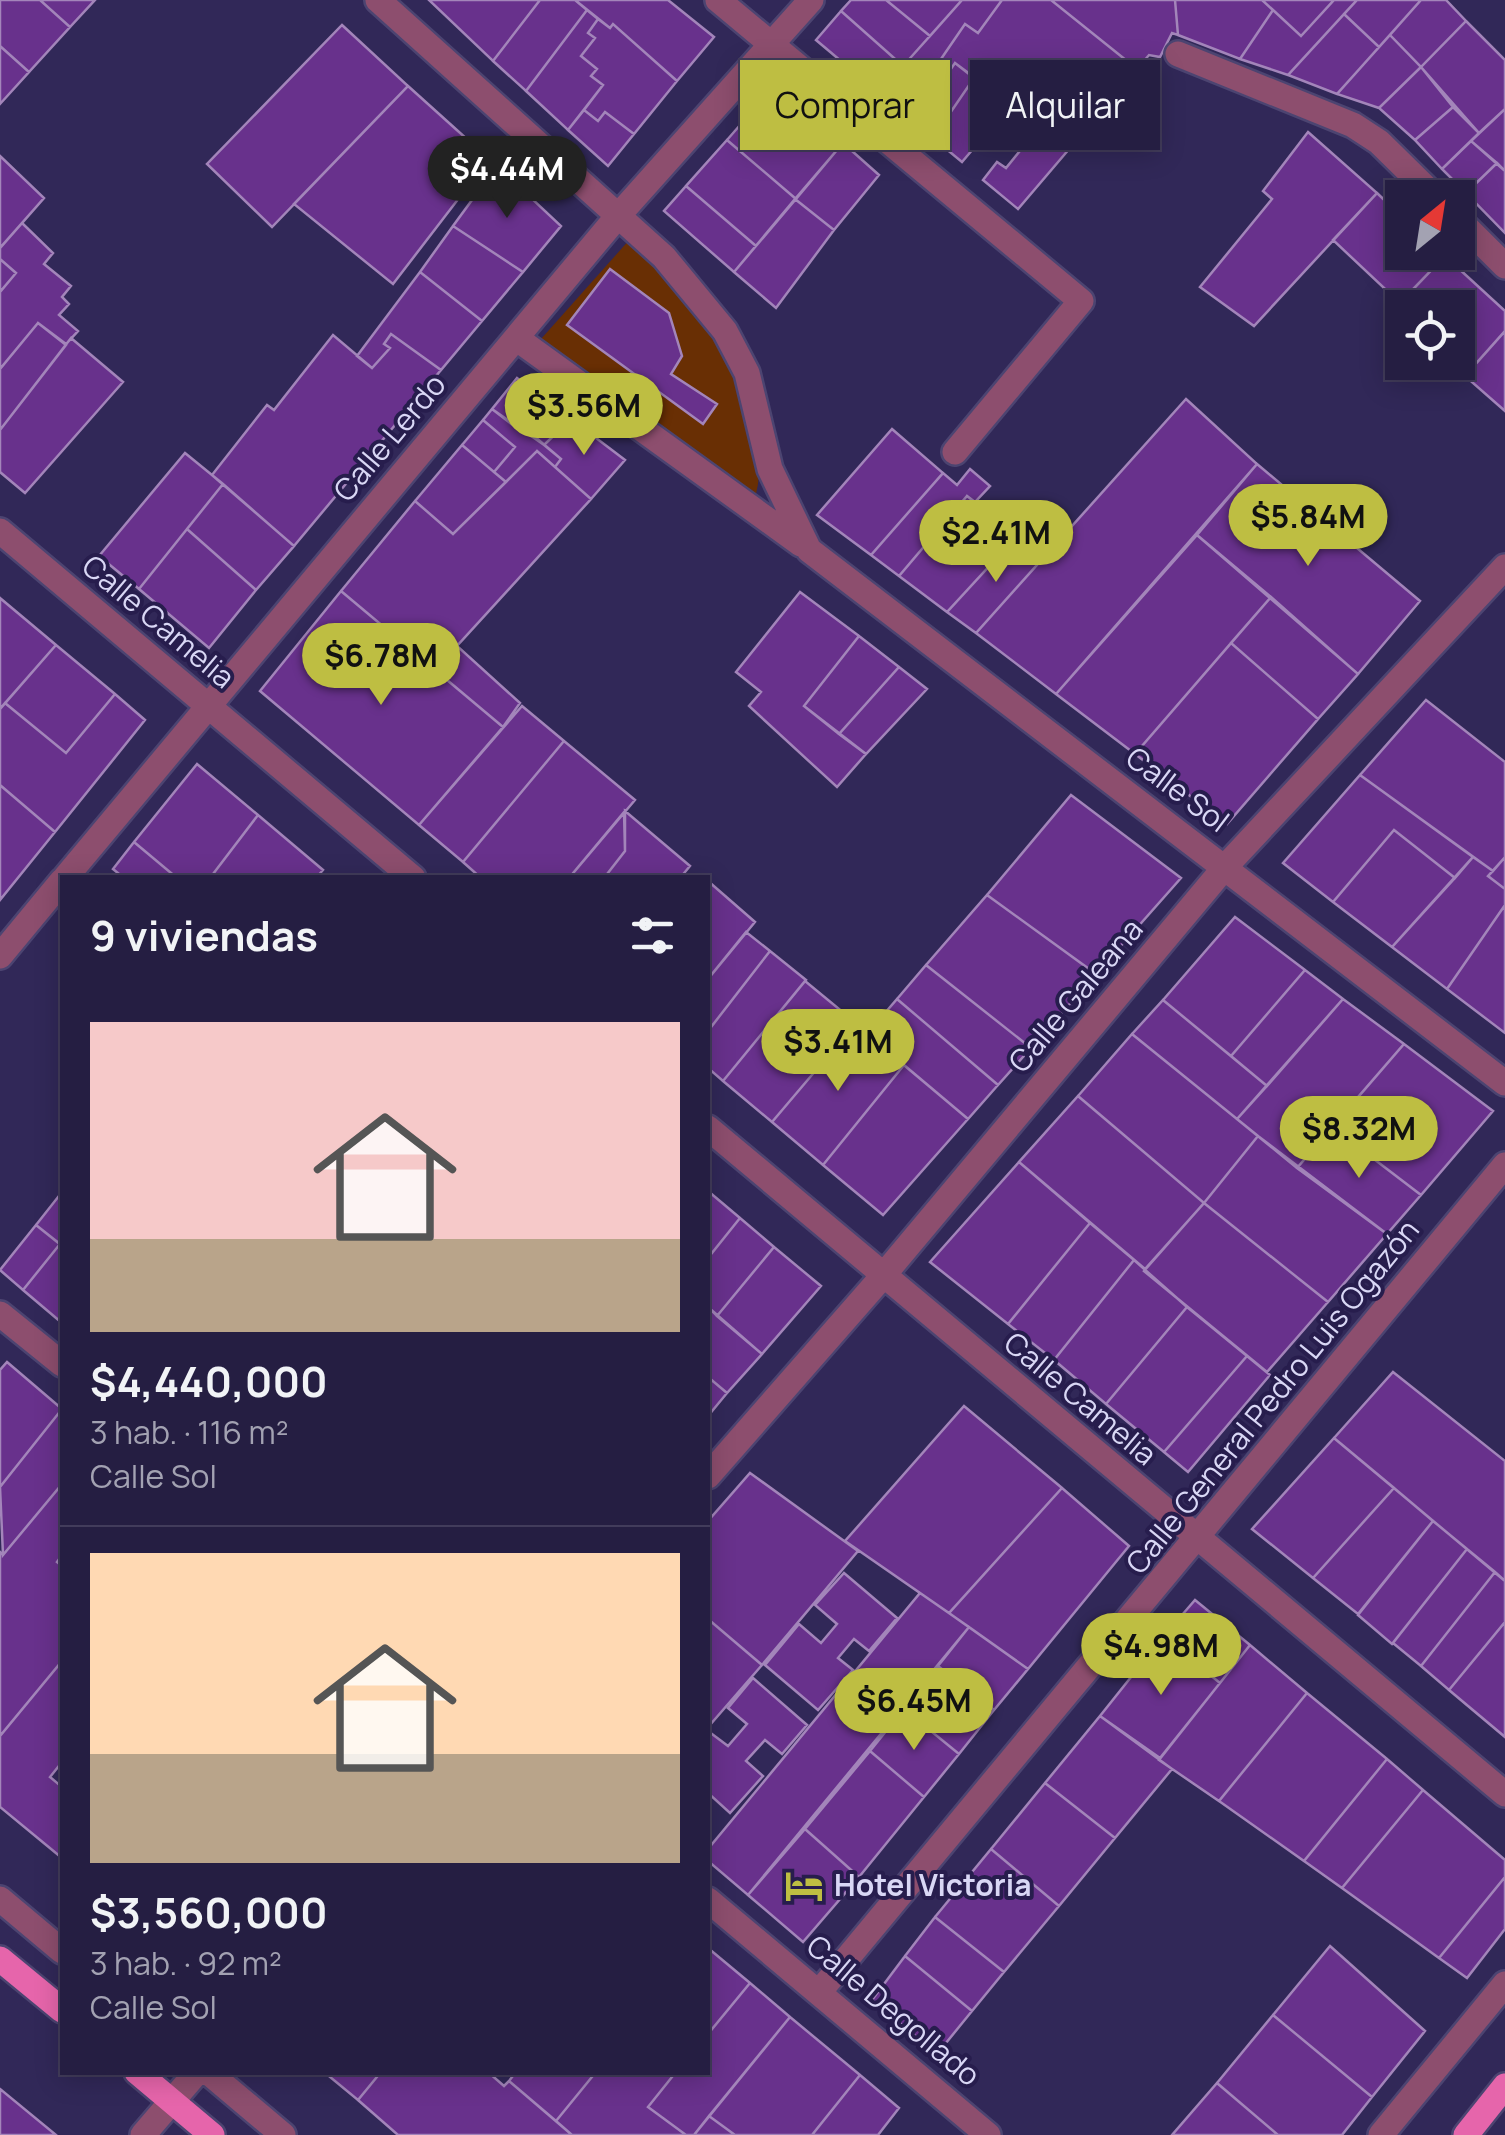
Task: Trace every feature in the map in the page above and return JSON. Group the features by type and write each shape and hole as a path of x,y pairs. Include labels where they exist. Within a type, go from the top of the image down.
{"main road":[{"path":"0,1958 60,2008"},
{"path":"140,2075 212,2135"},
{"path":"1466,2135 1505,2086"}],"street":[{"name":"Calle Sol","path":"378,0 664,257 726,331 747,373 770,469 809,550"},
{"path":"718,0 1081,301 955,452"},
{"name":"Calle Lerdo","path":"67,875 617,217 811,0"},
{"path":"1178,54 1353,125 1380,142 1418,180"},
{"path":"1475,236 1505,266"},
{"name":"Calle Sol","path":"516,338 809,550 1505,1083"},
{"name":"Calle Camelia","path":"0,531 409,875"},
{"name":"Calle Galeana","path":"710,1474 882,1277 1226,867 1505,567"},
{"name":"Calle Lerdo","path":"0,956 60,884"},
{"name":"Calle Camelia","path":"710,1130 1505,1794"},
{"name":"Calle General Pedro Luis Ogazón","path":"820,1991 1199,1540 1505,1165"},
{"path":"0,1314 60,1362"},
{"path":"0,1900 60,1949"},
{"name":"Calle Degollado","path":"710,1902 988,2135"},
{"path":"1381,2135 1505,1984"},
{"path":"142,2135 194,2075"},
{"path":"212,2075 283,2135"}],"shaded area":[{"path":"631,238 689,291 732,361 753,421 758,450 759,477 754,500 541,339"}],"building":[{"path":"0,0 40,0 70,27 29,72 0,46"},
{"path":"40,0 95,0 70,27"},
{"path":"429,0 540,0 493,61"},
{"path":"540,0 575,0 587,10 526,91 493,61"},
{"path":"575,0 668,0 714,37 677,81 613,24 610,28"},
{"path":"851,0 886,0 930,36 908,60 896,60 841,11"},
{"path":"886,0 962,0 930,36"},
{"path":"962,0 1002,0 978,33 965,24 940,60 908,60"},
{"path":"1002,0 1051,0 1126,60 970,60 970,74 955,63 950,70 950,60 940,60 965,24 978,33"},
{"path":"1051,0 1175,0 1178,35 1172,33 1160,57 1126,60"},
{"path":"1175,0 1262,0 1273,10 1240,59 1178,35"},
{"path":"1262,0 1334,0 1301,36"},
{"path":"1334,0 1357,0 1288,75 1240,59 1273,10 1301,36"},
{"path":"1357,0 1421,0 1379,47 1344,14"},
{"path":"1421,0 1446,0 1466,21 1421,67 1390,35"},
{"path":"587,10 598,19 588,33 595,38 581,56 597,69 591,76 603,85 568,130 526,91"},
{"path":"841,11 896,60 840,60 816,40"},
{"path":"1344,14 1379,47 1337,94 1288,75"},
{"path":"598,19 610,28 613,24 677,81 634,134 605,112 598,121 584,110 603,85 591,76 597,69 581,56 595,38 588,33"},
{"path":"1466,21 1505,60 1505,109 1479,133 1421,67"},
{"path":"342,25 408,86 272,227 207,164"},
{"path":"1390,35 1421,67 1379,108 1337,94"},
{"path":"0,46 29,72 0,104"},
{"path":"955,63 970,75 970,84 950,113 950,70"},
{"path":"1421,67 1453,107 1415,140 1379,108"},
{"path":"970,84 972,150 962,162 948,150 950,113"},
{"path":"408,86 489,159 393,284 294,204"},
{"path":"1453,107 1479,133 1442,169 1415,140"},
{"path":"1505,109 1505,171 1471,141"},
{"path":"584,110 598,121 605,112 634,134 608,166 568,130"},
{"path":"740,125 740,150 837,150 796,199 727,140"},
{"path":"1308,132 1377,193 1254,326 1200,287 1272,199 1263,191"},
{"path":"727,140 796,199 756,246 686,186"},
{"path":"1471,141 1497,163 1475,184 1475,180 1453,180 1442,169"},
{"path":"837,150 851,150 879,175 834,230 795,199"},
{"path":"1021,150 1068,150 1018,209 983,180 997,162 1006,168"},
{"path":"0,156 44,198 0,248"},
{"path":"1497,163 1505,171 1505,233 1475,202 1475,184"},
{"path":"497,166 561,226 523,272 453,226"},
{"path":"686,186 756,246 734,272 664,211"},
{"path":"1377,193 1385,201 1385,270 1432,270 1412,290 1386,290 1333,240"},
{"path":"795,199 834,230 776,308 734,272"},
{"path":"22,223 53,253 44,264 71,286 62,297 69,304 59,315 78,331 66,344 38,323 0,369 0,292 16,273 0,259 0,248"},
{"path":"453,226 523,272 482,321 420,272"},
{"path":"0,259 16,273 0,292"},
{"path":"610,269 669,313 682,356 671,374 717,404 703,424 567,325"},
{"path":"1432,270 1460,270 1505,311 1505,331 1475,365 1475,290 1412,290"},
{"path":"420,272 482,321 441,370 391,334 384,344 390,348 372,368 357,356"},
{"path":"38,323 66,345 0,430 0,369"},
{"path":"1505,331 1505,411 1470,380 1475,380 1475,365"},
{"path":"391,334 441,370 294,546 212,475 267,405 274,410 333,335 372,368 390,348 384,344"},
{"path":"71,338 123,382 25,493 0,472 0,430"},
{"path":"517,378 571,419 544,445 492,409"},
{"path":"1186,399 1257,464 1056,694 976,633"},
{"path":"492,409 523,433 526,429 561,459 555,467 537,451 506,482 494,472 515,447 483,420"},
{"path":"571,419 625,460 591,499 555,467 561,459 544,445"},
{"path":"483,420 515,447 494,472 462,445"},
{"path":"892,429 943,473 871,555 817,515"},
{"path":"462,445 506,482 453,534 415,501"},
{"path":"537,451 591,499 457,646 520,703 503,727 341,591 415,501 453,534"},
{"path":"185,453 223,484 139,589 99,556"},
{"path":"1257,464 1420,601 1358,674 1197,535"},
{"path":"970,469 990,486 975,502 967,496 899,576 871,555 943,473 957,485"},
{"path":"223,484 294,546 256,590 187,529"},
{"path":"967,496 1017,536 947,612 899,576"},
{"path":"187,529 256,590 209,648 139,589"},
{"path":"1197,535 1271,597 1135,754 1056,694"},
{"path":"1017,536 1044,557 976,633 947,612"},
{"path":"341,591 503,727 419,825 260,691"},
{"path":"800,592 859,636 804,706 866,754 837,787 749,706 761,692 736,672"},
{"path":"1271,597 1358,674 1318,719 1231,643"},
{"path":"0,598 56,645 0,709"},
{"path":"859,636 899,667 839,734 804,706"},
{"path":"1231,643 1318,719 1227,824 1135,754"},
{"path":"56,645 115,694 66,753 5,703"},
{"path":"899,667 927,689 866,754 839,734"},
{"path":"115,694 145,720 55,832 0,785 0,709 5,703 66,753"},
{"path":"1426,700 1505,762 1505,857 1493,871 1360,775"},
{"path":"522,706 564,741 463,862 419,825"},
{"path":"564,741 635,800 572,875 478,875 463,862"},
{"path":"197,764 258,815 212,875 173,875 134,842"},
{"path":"1360,775 1473,857 1455,878 1394,830 1333,902 1283,863"},
{"path":"0,785 55,832 0,900"},
{"path":"1071,795 1181,878 1096,974 987,895"},
{"path":"625,811 690,866 682,875 606,875 625,851"},
{"path":"624,812 625,851 606,875 572,875"},
{"path":"258,815 323,870 319,875 212,875"},
{"path":"1394,830 1455,878 1392,947 1333,902"},
{"path":"134,842 173,875 120,875 113,869"},
{"path":"1473,857 1493,871 1488,876 1505,889 1505,905 1447,989 1392,947"},
{"path":"1505,857 1505,889 1488,876"},
{"path":"710,883 755,922 710,977"},
{"path":"987,895 1096,974 1031,1048 926,965"},
{"path":"1505,905 1505,1033 1447,989"},
{"path":"1235,917 1305,970 1231,1056 1163,1000"},
{"path":"746,932 770,951 710,1028 710,977"},
{"path":"770,951 806,980 723,1081 710,1070 710,1028"},
{"path":"926,965 1031,1048 998,1085 897,999"},
{"path":"1305,970 1343,999 1267,1086 1231,1056"},
{"path":"805,981 856,1023 772,1122 723,1081"},
{"path":"897,999 998,1085 968,1119 867,1034"},
{"path":"1343,999 1404,1044 1297,1168 1237,1119"},
{"path":"1163,1000 1267,1086 1237,1119 1132,1034"},
{"path":"856,1023 904,1065 823,1165 772,1122"},
{"path":"1132,1034 1258,1136 1204,1203 1078,1096"},
{"path":"1404,1044 1493,1111 1421,1195 1332,1127"},
{"path":"904,1065 968,1119 883,1215 823,1165"},
{"path":"1078,1096 1204,1203 1145,1269 1019,1162"},
{"path":"1332,1127 1421,1195 1387,1234 1297,1168"},
{"path":"1258,1136 1387,1234 1328,1302 1204,1203"},
{"path":"1019,1162 1090,1223 1008,1324 930,1262"},
{"path":"710,1193 740,1218 710,1256"},
{"path":"60,1195 60,1244 36,1225"},
{"path":"1204,1203 1328,1302 1267,1372 1144,1271"},
{"path":"740,1218 774,1247 717,1316 710,1309 710,1256"},
{"path":"1090,1223 1134,1260 1054,1360 1008,1324"},
{"path":"36,1225 60,1244 23,1290 0,1270"},
{"path":"60,1244 60,1321 23,1290"},
{"path":"774,1247 821,1286 762,1354 717,1316"},
{"path":"1134,1260 1187,1307 1106,1404 1054,1360"},
{"path":"1187,1307 1247,1356 1164,1452 1106,1404"},
{"path":"710,1309 762,1354 727,1393 710,1379"},
{"path":"1247,1356 1270,1375 1188,1472 1164,1452"},
{"path":"7,1362 60,1407 60,1412 0,1487 0,1370"},
{"path":"1393,1372 1505,1461 1505,1581 1334,1438"},
{"path":"710,1379 727,1393 710,1414"},
{"path":"964,1406 1062,1488 949,1613 845,1541"},
{"path":"60,1412 60,1486 3,1555 0,1487"},
{"path":"1334,1438 1394,1488 1313,1578 1252,1529"},
{"path":"750,1473 858,1551 762,1665 710,1621 710,1519"},
{"path":"60,1486 57,1562 60,1663 0,1736 0,1552 3,1555"},
{"path":"1062,1488 1129,1546 1028,1669 949,1613"},
{"path":"1394,1488 1433,1521 1358,1614 1313,1578"},
{"path":"1433,1521 1467,1549 1392,1644 1358,1615"},
{"path":"1467,1549 1495,1572 1421,1666 1393,1643"},
{"path":"1495,1572 1505,1581 1505,1622 1449,1690 1421,1666"},
{"path":"844,1573 897,1618 869,1651 854,1639 838,1658 853,1670 818,1710 765,1665 799,1624 821,1643 837,1624 815,1605"},
{"path":"920,1593 969,1627 748,1895 710,1863 710,1847"},
{"path":"1195,1600 1250,1645 1220,1683 1163,1637"},
{"path":"710,1621 762,1665 710,1725"},
{"path":"1505,1622 1505,1737 1449,1690"},
{"path":"969,1627 1028,1669 994,1710 938,1666"},
{"path":"1163,1637 1220,1683 1160,1758 1100,1716"},
{"path":"1250,1645 1307,1693 1219,1801 1159,1760"},
{"path":"60,1663 60,1764 50,1777 60,1785 60,1856 0,1807 0,1736"},
{"path":"938,1666 994,1710 959,1754 904,1709"},
{"path":"753,1678 807,1725 782,1754 765,1740 746,1761 763,1776 730,1813 710,1795 710,1732 728,1746 747,1724 728,1708"},
{"path":"1307,1693 1387,1759 1304,1861 1219,1801"},
{"path":"904,1709 959,1754 924,1797 870,1751"},
{"path":"1100,1716 1172,1769 1115,1838 1045,1783"},
{"path":"870,1751 924,1797 859,1877 805,1829"},
{"path":"1387,1759 1423,1790 1342,1888 1304,1861"},
{"path":"1045,1783 1115,1838 1059,1906 991,1849"},
{"path":"1423,1790 1505,1860 1505,1877 1439,1958 1342,1888"},
{"name":"Hotel Victoria","path":"805,1829 859,1877 803,1942 748,1895"},
{"path":"991,1849 1059,1906 1004,1972 935,1917"},
{"path":"1505,1877 1505,1929 1467,1978 1439,1958"},
{"path":"935,1917 1004,1972 972,2011 905,1956"},
{"path":"1330,1946 1425,2031 1372,2097 1273,2015"},
{"path":"710,1950 750,1983 710,2032"},
{"path":"905,1956 972,2011 937,2054 872,2000"},
{"path":"750,1983 790,2017 694,2135 686,2135 648,2107 674,2075 710,2075 710,2032"},
{"path":"1273,2015 1372,2097 1342,2135 1278,2135 1217,2083"},
{"path":"790,2017 860,2075 812,2135 735,2135 709,2116"},
{"path":"328,2075 379,2075 358,2100"},
{"path":"379,2075 491,2075 504,2086 509,2081 572,2135 398,2135 358,2100"},
{"path":"514,2075 594,2075 556,2121 509,2081"},
{"path":"594,2075 674,2075 648,2107 686,2135 572,2135 556,2121"},
{"path":"860,2075 899,2108 878,2135 812,2135"},
{"path":"1217,2083 1278,2135 1172,2135"},
{"path":"0,2089 56,2135 0,2135"},
{"path":"709,2116 735,2135 694,2135"}],"place":[{"name":"Hotel Victoria","path":"804,1886"}]}
